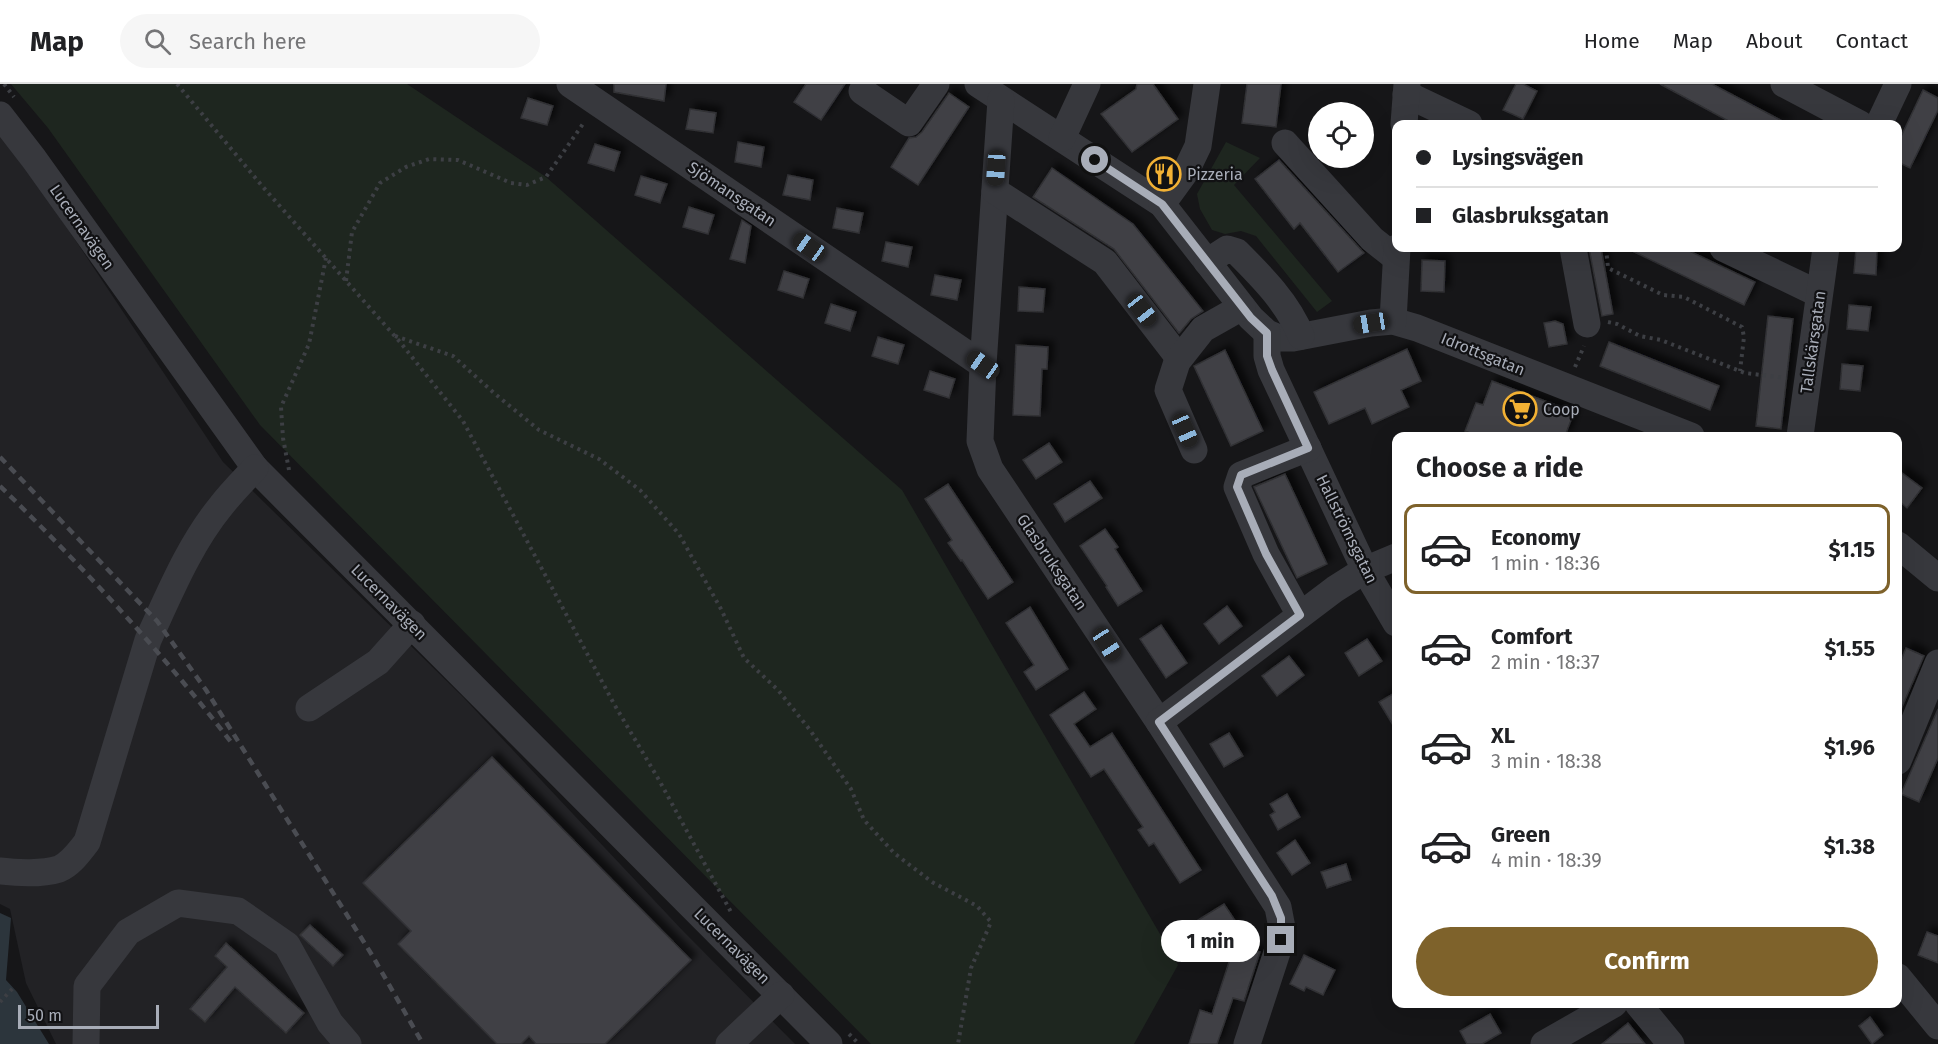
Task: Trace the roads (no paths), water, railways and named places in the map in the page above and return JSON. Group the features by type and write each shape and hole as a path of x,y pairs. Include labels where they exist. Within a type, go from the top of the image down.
{"street":[{"name":"Sjömansgatan","path":"570,84 604,93 983,365"},
{"path":"862,91 909,123 936,84"},
{"path":"978,84 1162,204 1242,307 1267,333"},
{"path":"1062,138 1087,84"},
{"path":"1162,204 1186,171 1198,146 1207,84"},
{"path":"1784,84 1852,120"},
{"path":"1881,120 1898,84"},
{"path":"1404,120 1407,89 1462,120"},
{"name":"Glasbruksgatan","path":"1001,100 980,441 990,469 1272,896 1281,918 1281,940 1247,1044"},
{"name":"Lucernavägen","path":"9,109 34,159 255,468 781,995 836,1036"},
{"path":"1285,143 1372,239 1392,250"},
{"path":"995,191 1105,262 1179,358"},
{"path":"1208,262 1227,249 1238,252 1285,307 1301,336"},
{"path":"1574,252 1587,324"},
{"path":"1731,252 1819,294"},
{"name":"Tallskärsgatan","path":"1801,432 1825,252"},
{"path":"1393,321 1397,253"},
{"path":"1194,450 1168,390 1179,358 1203,329 1242,307"},
{"name":"Idrottsgatan","path":"1267,333 1279,338 1301,336 1363,324 1393,321 1417,328 1681,432"},
{"name":"Hallströmsgatan","path":"1267,333 1267,356 1272,370 1365,570 1392,616"},
{"path":"1300,615 1266,554 1237,487 1241,475 1308,448"},
{"path":"0,871 22,873 59,868 74,858 87,842 148,640 195,543 220,507 255,468"},
{"path":"1902,548 1938,578"},
{"path":"1159,722 1335,589 1365,570 1392,558"},
{"path":"309,708 378,662 412,624"},
{"path":"1902,751 1938,663"},
{"path":"86,1044 87,986 128,932 178,903 238,910 287,945 330,1023 348,1044"},
{"path":"1902,982 1938,1026"},
{"path":"729,1044 781,995"},
{"path":"1544,1044 1607,1008"},
{"path":"1641,1008 1671,1044"}],"railway":[{"path":"0,457 157,621 206,690 372,955 423,1044"},
{"path":"0,486 120,610 231,742"}],"place":[{"name":"Pizzeria","path":"1164,174"},
{"name":"Coop","path":"1520,409"}]}
